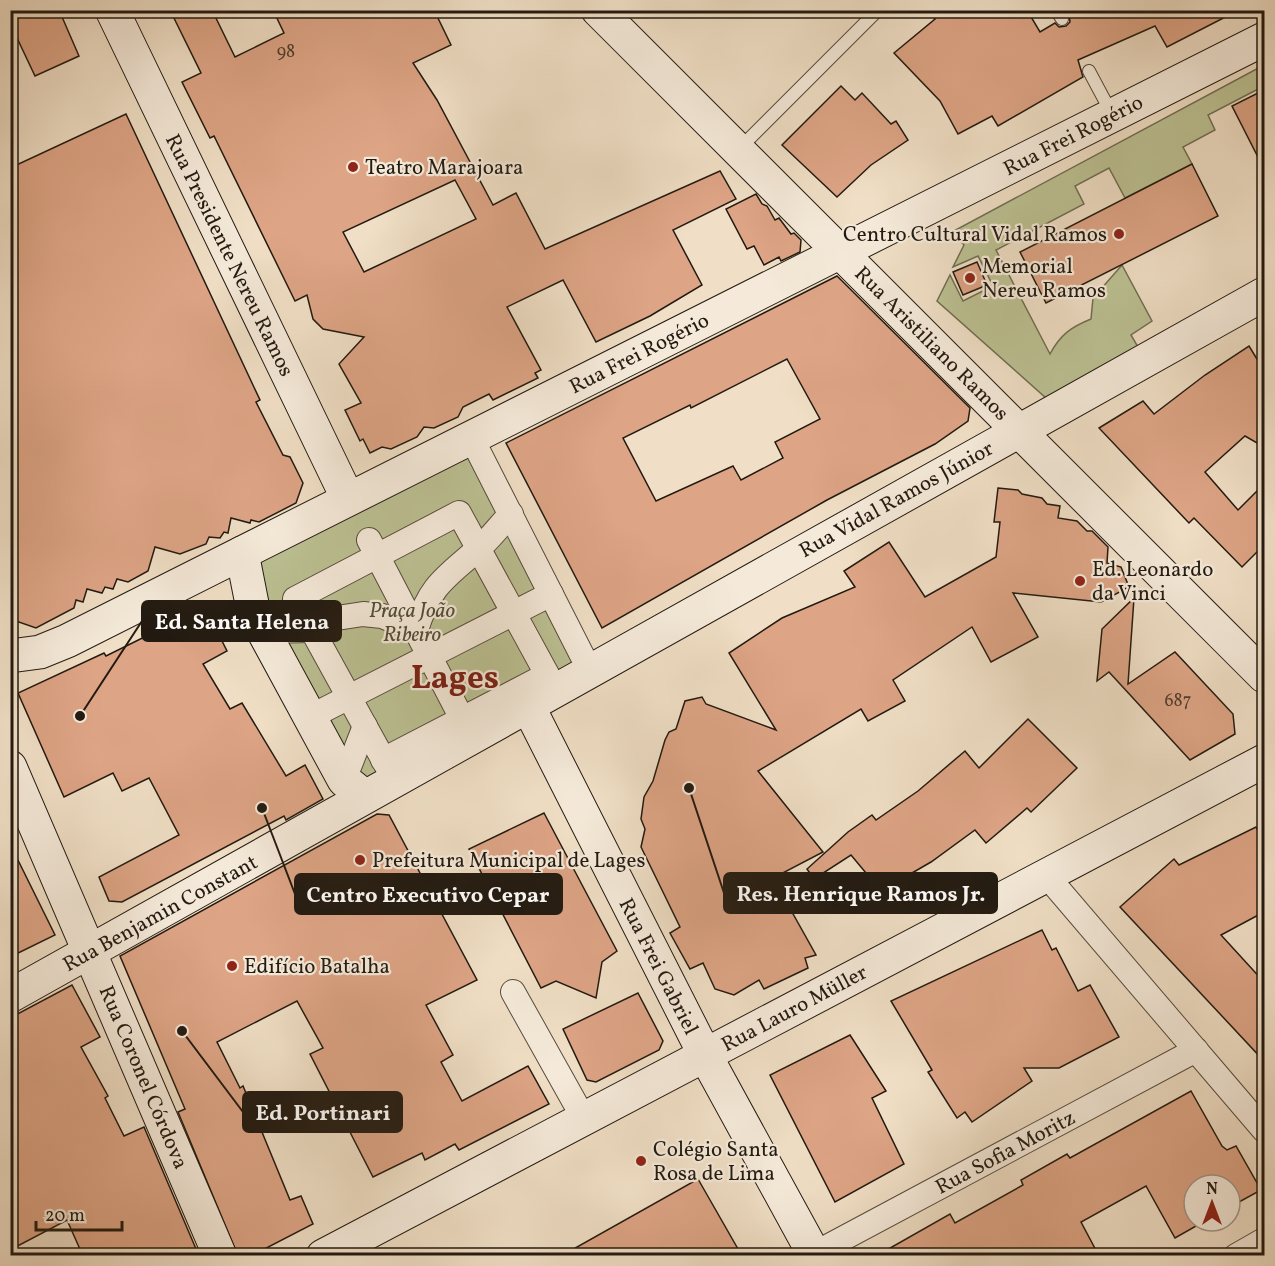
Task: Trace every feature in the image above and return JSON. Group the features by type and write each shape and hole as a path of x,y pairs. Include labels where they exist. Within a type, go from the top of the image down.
{"main road":[{"name":"Rua Presidente Nereu Ramos","path":"112,10 348,499"},
{"name":"Rua Aristiliano Ramos","path":"598,10 1264,676"},
{"name":"Rua Frei Rogério","path":"10,656 40,652 66,641 1264,39"},
{"name":"Rua Vidal Ramos Júnior","path":"543,689 585,661 1019,430 1264,294"},
{"path":"242,553 249,594 264,631 310,717 372,778"},
{"name":"Rua Benjamin Constant","path":"10,996 90,953 372,778 543,689"},
{"name":"Rua Frei Gabriel","path":"543,689 705,1055 814,1255"},
{"name":"Rua Lauro Müller","path":"323,1256 1264,761"},
{"name":"Rua Coronel Córdova","path":"10,767 220,1256"}],"street":[{"path":"471,437 585,661"},
{"path":"372,778 365,726 291,591 373,548 456,507 530,643 543,689"},
{"path":"416,630 423,607 433,591 453,568 478,549 510,514"},
{"path":"373,548 466,728"},
{"path":"310,717 551,594"},
{"path":"264,631 312,630 337,618 363,615 382,616 416,630"},
{"path":"530,643 585,661"},
{"path":"365,726 372,778"},
{"path":"1046,875 1264,1130"},
{"path":"513,992 584,1119"},
{"name":"Rua Sofia Moritz","path":"814,1255 1196,1050"},
{"path":"1236,1256 1264,1240"}],"lane":[{"path":"738,150 878,10"},
{"path":"1089,71 1113,115"}],"green space":[{"path":"1264,65 1264,86 1208,115 1215,130 1183,147 1192,164 1125,198 1109,168 1075,186 1084,204 996,250 1050,354 1067,332 1091,319 1093,298 1122,265 1152,321 1131,335 1138,347 1046,398 937,301 950,275 963,301 993,286 978,256 953,267 964,245 952,232"},
{"name":"Praça João Ribeiro","path":"471,437 589,669 359,792 242,553"}],"building":[{"path":"10,10 59,10 79,56 35,76 10,23"},
{"path":"170,10 212,10 235,57 284,33 273,10 434,10 451,45 413,63 437,100 493,205 516,193 545,249 720,171 736,199 673,230 702,285 650,316 596,342 563,280 507,307 541,370 535,373 538,378 493,400 489,394 463,407 458,417 434,428 424,427 417,437 391,449 382,447 370,453 363,439 360,441 345,410 361,403 339,364 364,337 323,329 313,319 307,295 295,301 214,136 210,138 182,82 201,73","holes":["455,180 476,219 364,272 343,232"]},
{"path":"930,10 1027,10 1040,32 1055,23 1059,27 1066,26 1070,22 1069,14 1075,10 1239,10 1167,47 1155,26 1078,60 1083,77 998,126 992,116 958,134 940,101 894,53 935,19"},
{"path":"841,86 855,100 862,93 891,124 896,121 908,140 871,165 837,197 782,145"},
{"path":"1264,90 1264,169 1232,106"},
{"path":"126,114 260,400 256,402 283,455 290,457 303,483 296,503 259,522 251,520 250,523 231,518 228,533 224,532 220,538 209,537 206,544 180,554 155,547 148,571 128,582 117,579 113,589 105,587 102,593 87,589 83,602 76,600 74,608 36,628 10,619 10,168"},
{"name":"Centro Cultural Vidal Ramos","path":"1192,164 1218,216 1046,303 1020,252"},
{"path":"756,194 762,204 767,206 775,220 779,218 791,234 794,233 801,240 800,252 781,261 779,257 764,265 754,246 747,249 726,209"},
{"name":"Memorial Nereu Ramos","path":"977,262 987,285 963,295 953,272"},
{"path":"837,276 970,408 968,421 935,444 827,500 602,628 506,443","holes":["787,359 820,419 775,442 783,458 741,480 733,466 656,501 623,438 690,405 691,408"]},
{"path":"1249,346 1260,364 1264,365 1264,447 1245,436 1205,472 1238,510 1264,484 1264,545 1242,567 1194,518 1189,523 1099,428 1143,401 1154,414 1205,375"},
{"path":"998,488 1018,490 1022,494 1042,498 1047,504 1060,506 1058,518 1077,521 1087,531 1092,531 1108,547 1107,563 1121,567 1129,587 1101,602 1013,593 1038,637 991,662 972,627 893,680 905,701 868,721 861,709 758,771 823,852 773,878 816,955 805,958 808,968 764,989 759,980 734,995 715,989 703,963 690,969 670,933 680,927 641,847 645,829 641,819 644,797 653,781 665,740 669,732 676,729 685,701 702,697 706,704 776,730 729,653 782,618 855,587 844,571 889,542 925,597 996,557 1000,522 994,522"},
{"path":"1134,598 1128,684 1175,652 1233,714 1235,734 1190,760 1109,672 1097,681 1102,629"},
{"path":"205,607 227,651 203,664 230,709 242,703 286,776 305,765 323,799 286,820 284,816 122,902 109,901 99,877 179,835 149,778 122,791 113,773 64,797 18,693 104,653 106,656"},
{"path":"1028,719 1077,768 1031,812 1027,808 986,843 975,830 931,862 881,891 851,855 814,879 807,869 848,832 872,815 876,820 918,791 965,751 979,768"},
{"path":"544,813 617,951 602,962 596,998 556,981 541,988 469,849"},
{"path":"377,814 389,815 477,980 426,1005 453,1055 441,1062 462,1101 528,1066 549,1104 459,1150 455,1144 425,1160 422,1153 373,1177 310,1054 323,1048 297,1001 217,1042 240,1088 243,1086 290,1200 301,1196 313,1224 251,1256 238,1256 178,1112 185,1109 120,956"},
{"path":"1256,827 1264,842 1264,912 1221,935 1264,982 1264,1061 1120,907 1174,859 1179,865"},
{"path":"10,844 55,935 10,957"},
{"path":"1042,930 1052,950 1056,948 1078,991 1090,985 1119,1037 1059,1068 1024,1068 1032,1081 972,1122 965,1112 957,1118 928,1072 932,1070 891,1001"},
{"path":"72,985 100,1037 81,1047 108,1096 105,1098 124,1136 144,1127 199,1256 83,1256 67,1220 10,1250 10,1018"},
{"path":"638,993 663,1041 659,1050 596,1082 587,1080 563,1029"},
{"path":"850,1035 886,1091 872,1098 904,1164 835,1202 770,1075"},
{"path":"1191,1091 1222,1146 1227,1150 1236,1146 1261,1190 1242,1200 1242,1173 1182,1173 1182,1233 1184,1233 1175,1238 1146,1186 1081,1222 1099,1256 876,1256 950,1214 955,1223 1023,1185 1021,1180 1067,1154 1070,1158"},
{"path":"698,1179 742,1256 561,1256"}],"place":[{"name":"Teatro Marajoara","path":"353,167"},
{"name":"Centro Cultural Vidal Ramos","path":"1119,234"},
{"name":"Memorial Nereu Ramos","path":"970,278"},
{"name":"Ed. Leonardo da Vinci","path":"1080,581"},
{"name":"Ed. Santa Helena","path":"80,716"},
{"name":"Res. Henrique Ramos Jr.","path":"689,788"},
{"name":"Centro Executivo Cepar","path":"262,808"},
{"name":"Prefeitura Municipal de Lages","path":"360,860"},
{"name":"Edifício Batalha","path":"232,966"},
{"name":"Ed. Portinari","path":"182,1031"},
{"name":"Colégio Santa Rosa de Lima","path":"641,1161"}],"district":[{"name":"Lages","path":"455,676"}]}
